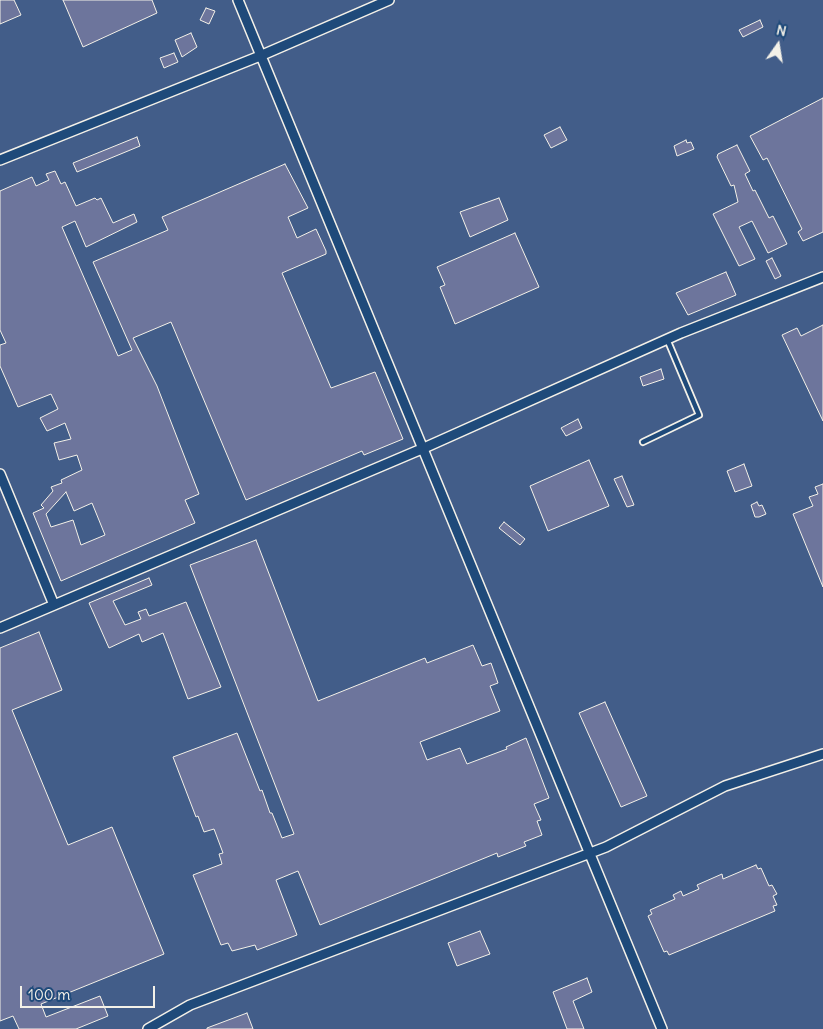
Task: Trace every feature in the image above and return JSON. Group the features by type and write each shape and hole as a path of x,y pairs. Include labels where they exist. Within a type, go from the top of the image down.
{"street":[{"path":"238,0 662,1029"},
{"path":"0,160 260,56 389,0"},
{"path":"0,628 424,448 667,340 823,277"},
{"path":"0,474 54,605"},
{"path":"148,1029 190,1005 606,847 725,786 823,754"}],"lane":[{"path":"643,442 699,415 667,340"}],"shaded area":[{"path":"0,0 823,0 823,1029 0,1029"}],"building":[{"path":"0,0 14,0 21,15 0,24"},
{"path":"63,0 152,0 157,13 83,47"},
{"path":"206,8 215,11 209,24 200,20"},
{"path":"760,20 763,27 743,37 739,30"},
{"path":"191,33 197,47 182,57 175,40"},
{"path":"174,53 178,62 164,68 160,58"},
{"path":"823,98 823,232 803,241 798,232 802,229 767,158 763,160 750,136"},
{"path":"560,127 567,140 551,148 544,135"},
{"path":"137,137 140,146 77,172 73,163"},
{"path":"686,140 687,143 691,142 694,149 677,156 674,146"},
{"path":"737,145 750,171 745,174 753,191 755,190 769,218 773,216 787,244 768,253 752,221 739,227 755,259 739,266 713,214 738,202 734,185 731,186 717,157 718,154"},
{"path":"285,164 308,208 288,217 297,238 316,229 326,254 282,273 331,388 375,372 403,439 364,455 362,451 246,500 171,322 133,338 157,386 199,494 185,500 195,523 61,581 33,513 44,508 41,505 53,491 51,487 62,483 61,480 82,470 77,455 59,460 54,443 71,439 65,423 47,431 40,418 58,409 51,394 18,407 0,366 0,345 6,343 0,330 0,191 32,177 36,186 49,180 46,174 55,171 61,184 65,182 76,206 95,198 97,200 101,198 113,223 134,214 137,222 86,247 75,221 62,227 118,356 132,350 93,262 168,230 162,217","holes":["66,492 74,511 92,503 105,535 81,545 73,520 51,527 46,514"]},
{"path":"499,198 508,220 470,237 460,212"},
{"path":"515,233 539,287 455,324 440,287 445,285 437,267"},
{"path":"772,258 781,276 775,279 766,261"},
{"path":"726,272 736,295 688,315 676,293"},
{"path":"823,325 823,421 782,335 797,328 801,336"},
{"path":"661,369 664,379 643,386 640,377"},
{"path":"578,419 582,428 566,436 561,428"},
{"path":"589,460 609,506 548,531 530,486"},
{"path":"744,464 752,486 735,492 727,471"},
{"path":"622,476 634,505 627,507 614,479"},
{"path":"823,484 823,587 793,514 813,506 809,497 818,494 815,487"},
{"path":"757,502 759,506 762,505 766,514 755,517 751,505"},
{"path":"504,522 525,539 520,545 499,528"},
{"path":"256,540 318,701 425,658 427,663 473,645 482,666 491,663 498,683 490,686 500,711 420,742 427,760 460,748 467,764 507,749 506,747 526,738 549,798 534,804 541,820 537,821 542,835 524,842 526,846 498,857 497,853 320,925 298,871 276,880 297,935 257,950 255,945 232,951 228,943 221,945 193,875 222,864 219,854 223,853 214,829 204,832 198,816 196,817 173,757 237,733 260,791 262,790 282,838 294,834 190,565"},
{"path":"149,578 152,585 113,601 125,625 141,619 138,612 146,609 149,616 186,602 221,687 188,699 163,633 142,642 139,634 109,648 89,603"},
{"path":"39,632 62,690 12,710 68,845 112,827 164,954 41,1004 46,1017 100,996 108,1016 76,1029 19,1029 13,1016 0,1021 0,648"},
{"path":"605,702 647,796 621,807 579,713"},
{"path":"756,865 758,869 761,868 769,886 772,885 777,894 773,896 777,905 773,906 775,911 669,955 667,951 664,952 648,916 652,914 650,910 675,899 673,895 681,891 683,896 699,889 697,885 722,874 723,879"},
{"path":"480,931 490,954 457,966 448,943"},
{"path":"587,978 592,992 573,1001 584,1029 567,1029 553,992"},
{"path":"247,1013 253,1029 207,1029 207,1028"}]}
